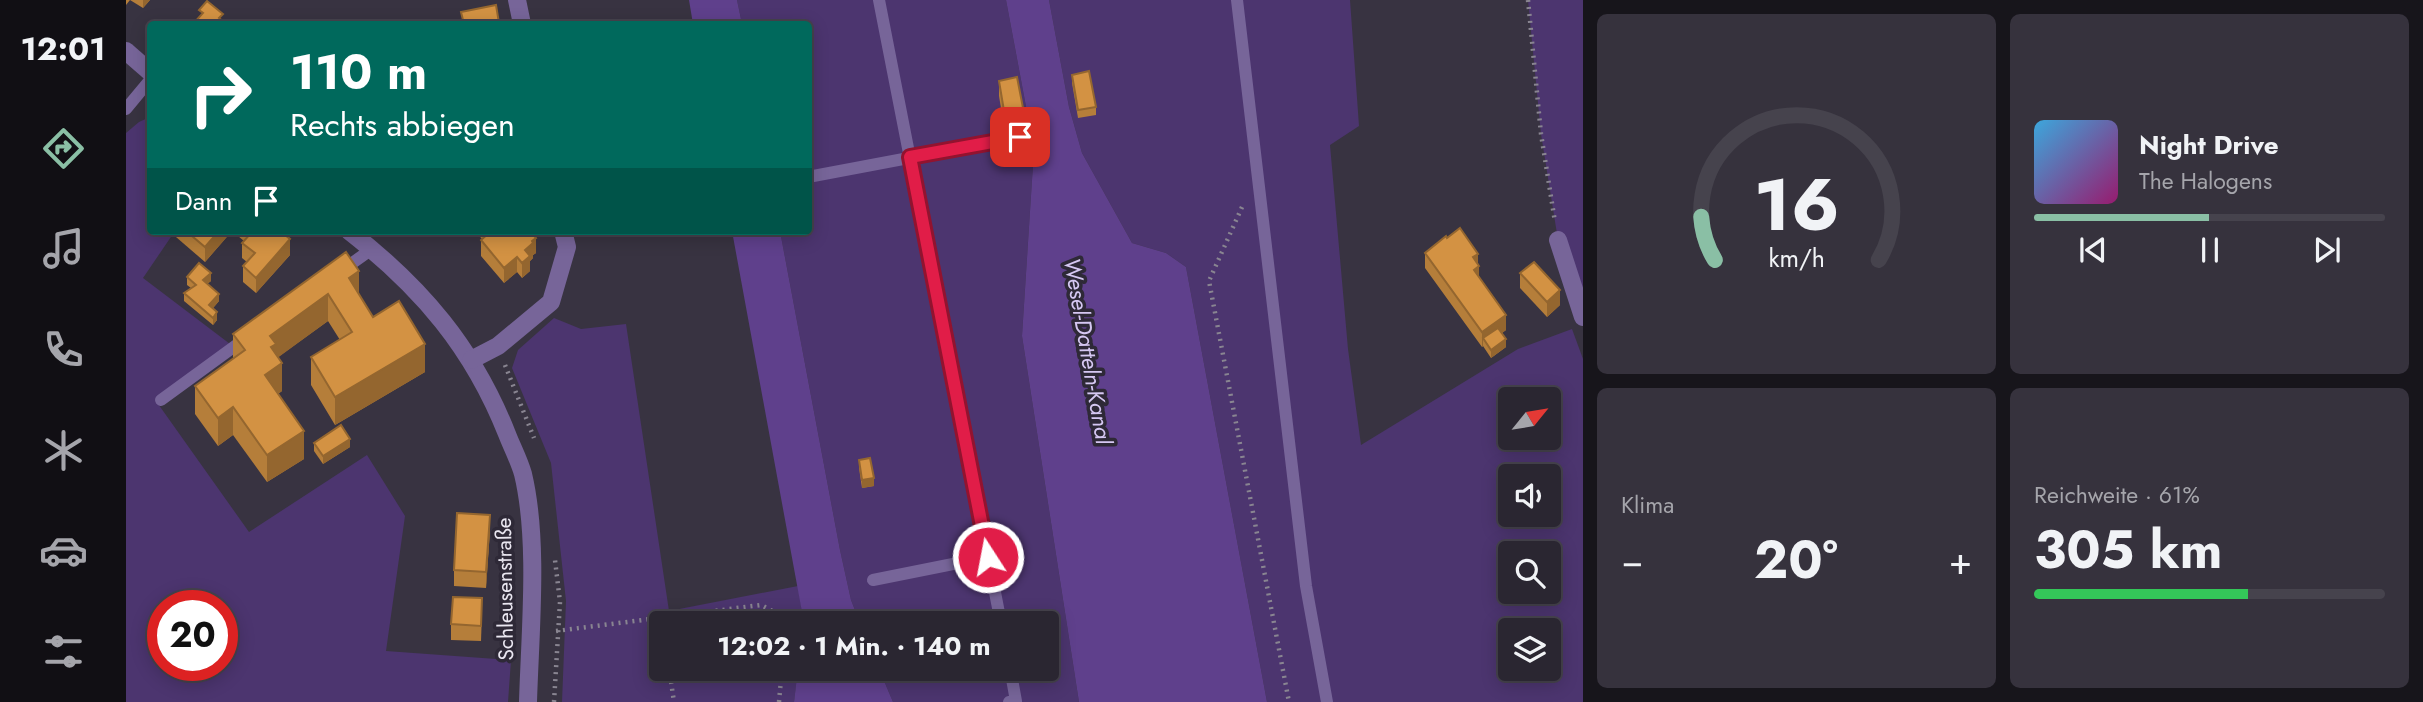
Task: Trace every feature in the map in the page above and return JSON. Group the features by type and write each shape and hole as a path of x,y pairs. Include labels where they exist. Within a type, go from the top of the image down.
{"street":[{"path":"517,0 521,21"},
{"path":"126,51 147,69"},
{"name":"Schleusenstraße","path":"354,235 430,304 471,360 499,414 523,473 531,538 528,702"},
{"path":"471,360 498,346 551,302 566,247 564,235"},
{"path":"1559,240 1583,317"}],"lane":[{"path":"879,0 999,611"},
{"path":"1237,0 1306,586 1327,702"},
{"path":"126,109 147,84"},
{"path":"812,176 1020,137"},
{"path":"329,279 372,249"},
{"path":"161,400 255,332"},
{"path":"873,580 988,557"},
{"path":"1009,702 1016,701 1012,681"}],"path":[{"path":"1528,0 1541,134 1559,240"},
{"path":"1257,174 1209,281 1289,702"},
{"path":"721,611 761,605 772,611"},
{"path":"530,631 557,631 649,621"},
{"path":"671,681 674,702"},
{"path":"779,702 781,681"}],"shaded area":[{"path":"737,0 1006,0 1034,149 1022,336 1079,702 893,702 884,681 1059,681 1059,611 855,611 840,550 781,235 812,235 812,21 741,21"},
{"path":"1049,0 1350,0 1359,126 1330,145 1348,349 1361,445 1518,349 1572,329 1583,359 1583,702 1267,702 1186,267 1166,253 1132,243 1082,153 1069,107"},
{"path":"1528,0 1583,0 1583,290 1558,240 1541,134"},
{"path":"147,118 147,235 172,235 143,278 234,347 156,401 249,532 367,455 405,516 386,651 511,660 508,702 126,702 126,133"},
{"path":"554,318 581,329 626,324 669,611 649,611 649,681 797,681 794,702 562,702 566,601 551,463 512,368 518,350"},
{"path":"798,586 802,611 669,611"}],"water":[{"path":"689,0 737,0 741,21 692,21"},
{"name":"Wesel-Datteln-Kanal","path":"1006,0 1049,0 1069,107 1082,153 1132,243 1166,253 1186,267 1267,702 1079,702 1022,336 1034,149"},
{"path":"733,235 781,235 855,611 802,611"},
{"path":"796,681 884,681 893,702 794,702"}],"building":[{"path":"207,1 223,14 219,18 222,21 196,21 203,13 199,10"},
{"path":"496,5 499,21 463,21 461,12"},
{"path":"1089,71 1096,107 1078,110 1072,75"},
{"path":"1017,77 1024,113 1005,117 999,81"},
{"path":"1460,228 1478,254 1473,257 1479,266 1474,270 1506,315 1482,332 1425,253"},
{"path":"191,235 216,235 205,247"},
{"path":"249,235 285,235 290,239 256,278 243,266 255,253 242,243"},
{"path":"487,235 533,235 536,238 525,250 530,256 522,263 517,257 504,268 481,240"},
{"path":"346,252 359,271 349,278 373,317 399,301 425,344 335,397 311,357 352,332 328,294 270,336 276,344 271,347 282,363 265,375 304,431 267,455 233,407 218,418 195,386 245,350 233,334"},
{"path":"1534,262 1560,290 1547,302 1520,273"},
{"path":"199,263 211,273 203,280 219,294 209,305 217,312 213,318 184,293 196,285 187,277"},
{"path":"1498,328 1506,339 1491,350 1483,338"},
{"path":"341,425 350,439 323,456 314,443"},
{"path":"870,458 874,478 862,480 859,460"},
{"path":"457,513 490,515 486,572 454,570"},
{"path":"453,597 482,598 481,626 451,624"}],"route":[{"path":"988,557 910,157 1020,137"}]}
